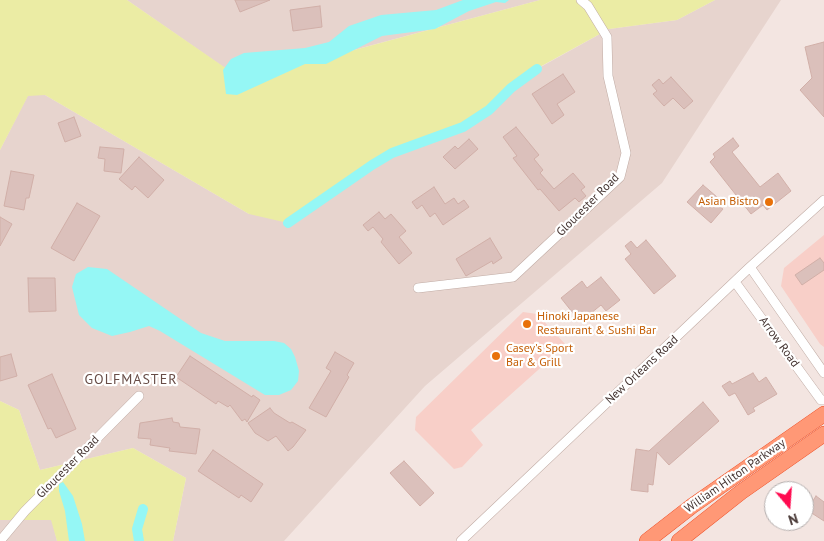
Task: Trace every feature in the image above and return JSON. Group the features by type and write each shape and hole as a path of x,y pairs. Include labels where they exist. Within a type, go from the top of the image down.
{"highway":[{"name":"William Hilton Parkway","path":"647,541 692,506 824,414"},
{"name":"William Hilton Parkway","path":"679,541 741,492 824,434"}],"street":[{"name":"Gloucester Road","path":"418,288 513,278 620,177 626,153 608,76 607,37 588,6 581,0"},
{"name":"New Orleans Road","path":"461,541 734,282 824,200"},
{"name":"Arrow Road","path":"750,267 824,373"},
{"name":"Arrow Road","path":"734,282 821,400 824,400"},
{"name":"Gloucester Road","path":"0,541 25,511 139,396"}],"shaded area":[{"path":"127,0 540,0 242,80"},
{"path":"715,0 781,0 662,183 425,386 284,541 173,541 186,478 133,448 40,470 19,410 0,401 0,150 28,95 45,95 249,214 372,165 392,153 463,127 489,110 511,88 537,69 609,29 677,20"},
{"path":"824,235 824,347 820,344 781,286 784,268"},
{"path":"523,312 537,314 566,345 471,430 483,445 462,467 454,469 415,430 416,417"},
{"path":"0,520 52,520 57,541 0,541"}],"green space":[{"path":"0,0 127,0 243,80 540,0 715,0 677,20 609,29 536,69 511,88 489,110 463,127 392,153 288,223 249,214 45,95 28,96 0,150"},
{"path":"0,401 19,410 40,470 133,448 186,478 173,541 57,541 51,520 0,520"}],"water":[{"path":"463,0 509,0 505,3 496,2 469,11 435,29 382,36 326,64 305,64 237,95 226,94 223,70 231,59 244,53 305,48 329,42 349,26 381,15 436,10"},
{"path":"88,267 107,269 201,333 225,341 274,341 284,343 291,349 295,357 299,371 298,381 291,390 279,395 265,395 149,326 112,336 92,328 79,315 72,287 76,274"},
{"path":"63,482 73,496 85,541 69,541 65,511 59,491 59,484"}],"building":[{"path":"235,0 270,0 240,12"},
{"path":"320,6 322,27 293,31 290,10"},
{"path":"824,42 824,117 800,90 812,78 805,47"},
{"path":"563,74 575,92 557,104 564,115 552,124 532,94"},
{"path":"671,77 693,101 684,109 673,98 664,106 653,94 657,91 652,85 659,79 663,84"},
{"path":"74,117 81,136 65,142 58,123"},
{"path":"516,127 539,155 534,159 543,170 540,173 554,189 573,173 585,187 581,190 586,196 579,202 575,198 559,211 540,189 538,190 513,158 517,156 503,137"},
{"path":"733,138 739,146 732,152 760,187 778,173 791,191 767,210 763,205 751,214 710,162 715,157 713,154"},
{"path":"469,139 478,149 455,169 443,157 455,146 458,149"},
{"path":"100,147 124,149 121,173 104,171 105,159 98,158"},
{"path":"139,157 164,180 148,198 135,186 132,190 119,179"},
{"path":"11,171 34,175 29,198 26,198 24,210 4,206"},
{"path":"703,185 724,203 720,207 723,209 711,223 687,202"},
{"path":"434,187 445,204 454,198 458,204 464,200 469,207 443,225 435,213 430,217 422,205 417,209 412,202"},
{"path":"77,203 100,216 74,261 51,248"},
{"path":"379,212 385,219 391,214 406,231 399,237 412,253 399,264 381,242 383,239 373,227 368,231 363,225"},
{"path":"0,217 12,224 0,246"},
{"path":"490,238 502,258 493,264 492,261 466,276 456,259"},
{"path":"646,240 676,276 654,294 625,259 631,254 625,246 631,241 637,248"},
{"path":"820,258 824,263 824,270 802,285 795,275"},
{"path":"601,277 620,300 606,311 601,305 580,322 561,298 582,281 587,288"},
{"path":"28,278 55,278 56,311 29,312"},
{"path":"335,352 354,363 347,375 349,377 326,417 309,408 331,371 326,368"},
{"path":"11,354 17,376 0,381 0,357"},
{"path":"190,356 252,397 253,395 260,400 247,422 245,419 242,421 230,405 228,407 218,401 216,404 176,377"},
{"path":"753,373 759,382 766,377 777,394 753,408 755,411 748,415 735,393 729,396 722,386 730,381 732,384"},
{"path":"52,374 76,429 56,438 51,428 48,429 28,385"},
{"path":"703,402 719,421 669,465 657,452 653,485 648,484 648,492 631,490 636,449 649,451"},
{"path":"270,408 274,413 290,423 292,422 306,430 288,451 276,436 268,441 255,433 248,423"},
{"path":"172,418 173,422 179,423 180,427 200,429 196,454 169,451 170,448 150,445 151,439 138,438 140,423"},
{"path":"213,450 263,484 251,502 241,495 239,498 198,471"},
{"path":"404,461 434,493 420,506 390,473"},
{"path":"816,496 824,502 824,521 814,515 814,499"}],"waterway":[{"path":"288,223 392,153 463,127 489,110 511,88 537,69"},
{"path":"139,541 137,529 143,509"}],"place":[{"name":"Asian Bistro","path":"769,202"},
{"name":"Hinoki Japanese Restaurant & Sushi Bar","path":"527,324"},
{"name":"Casey's Sport Bar & Grill","path":"496,356"}],"district":[{"name":"GOLFMASTER","path":"131,380"}]}
